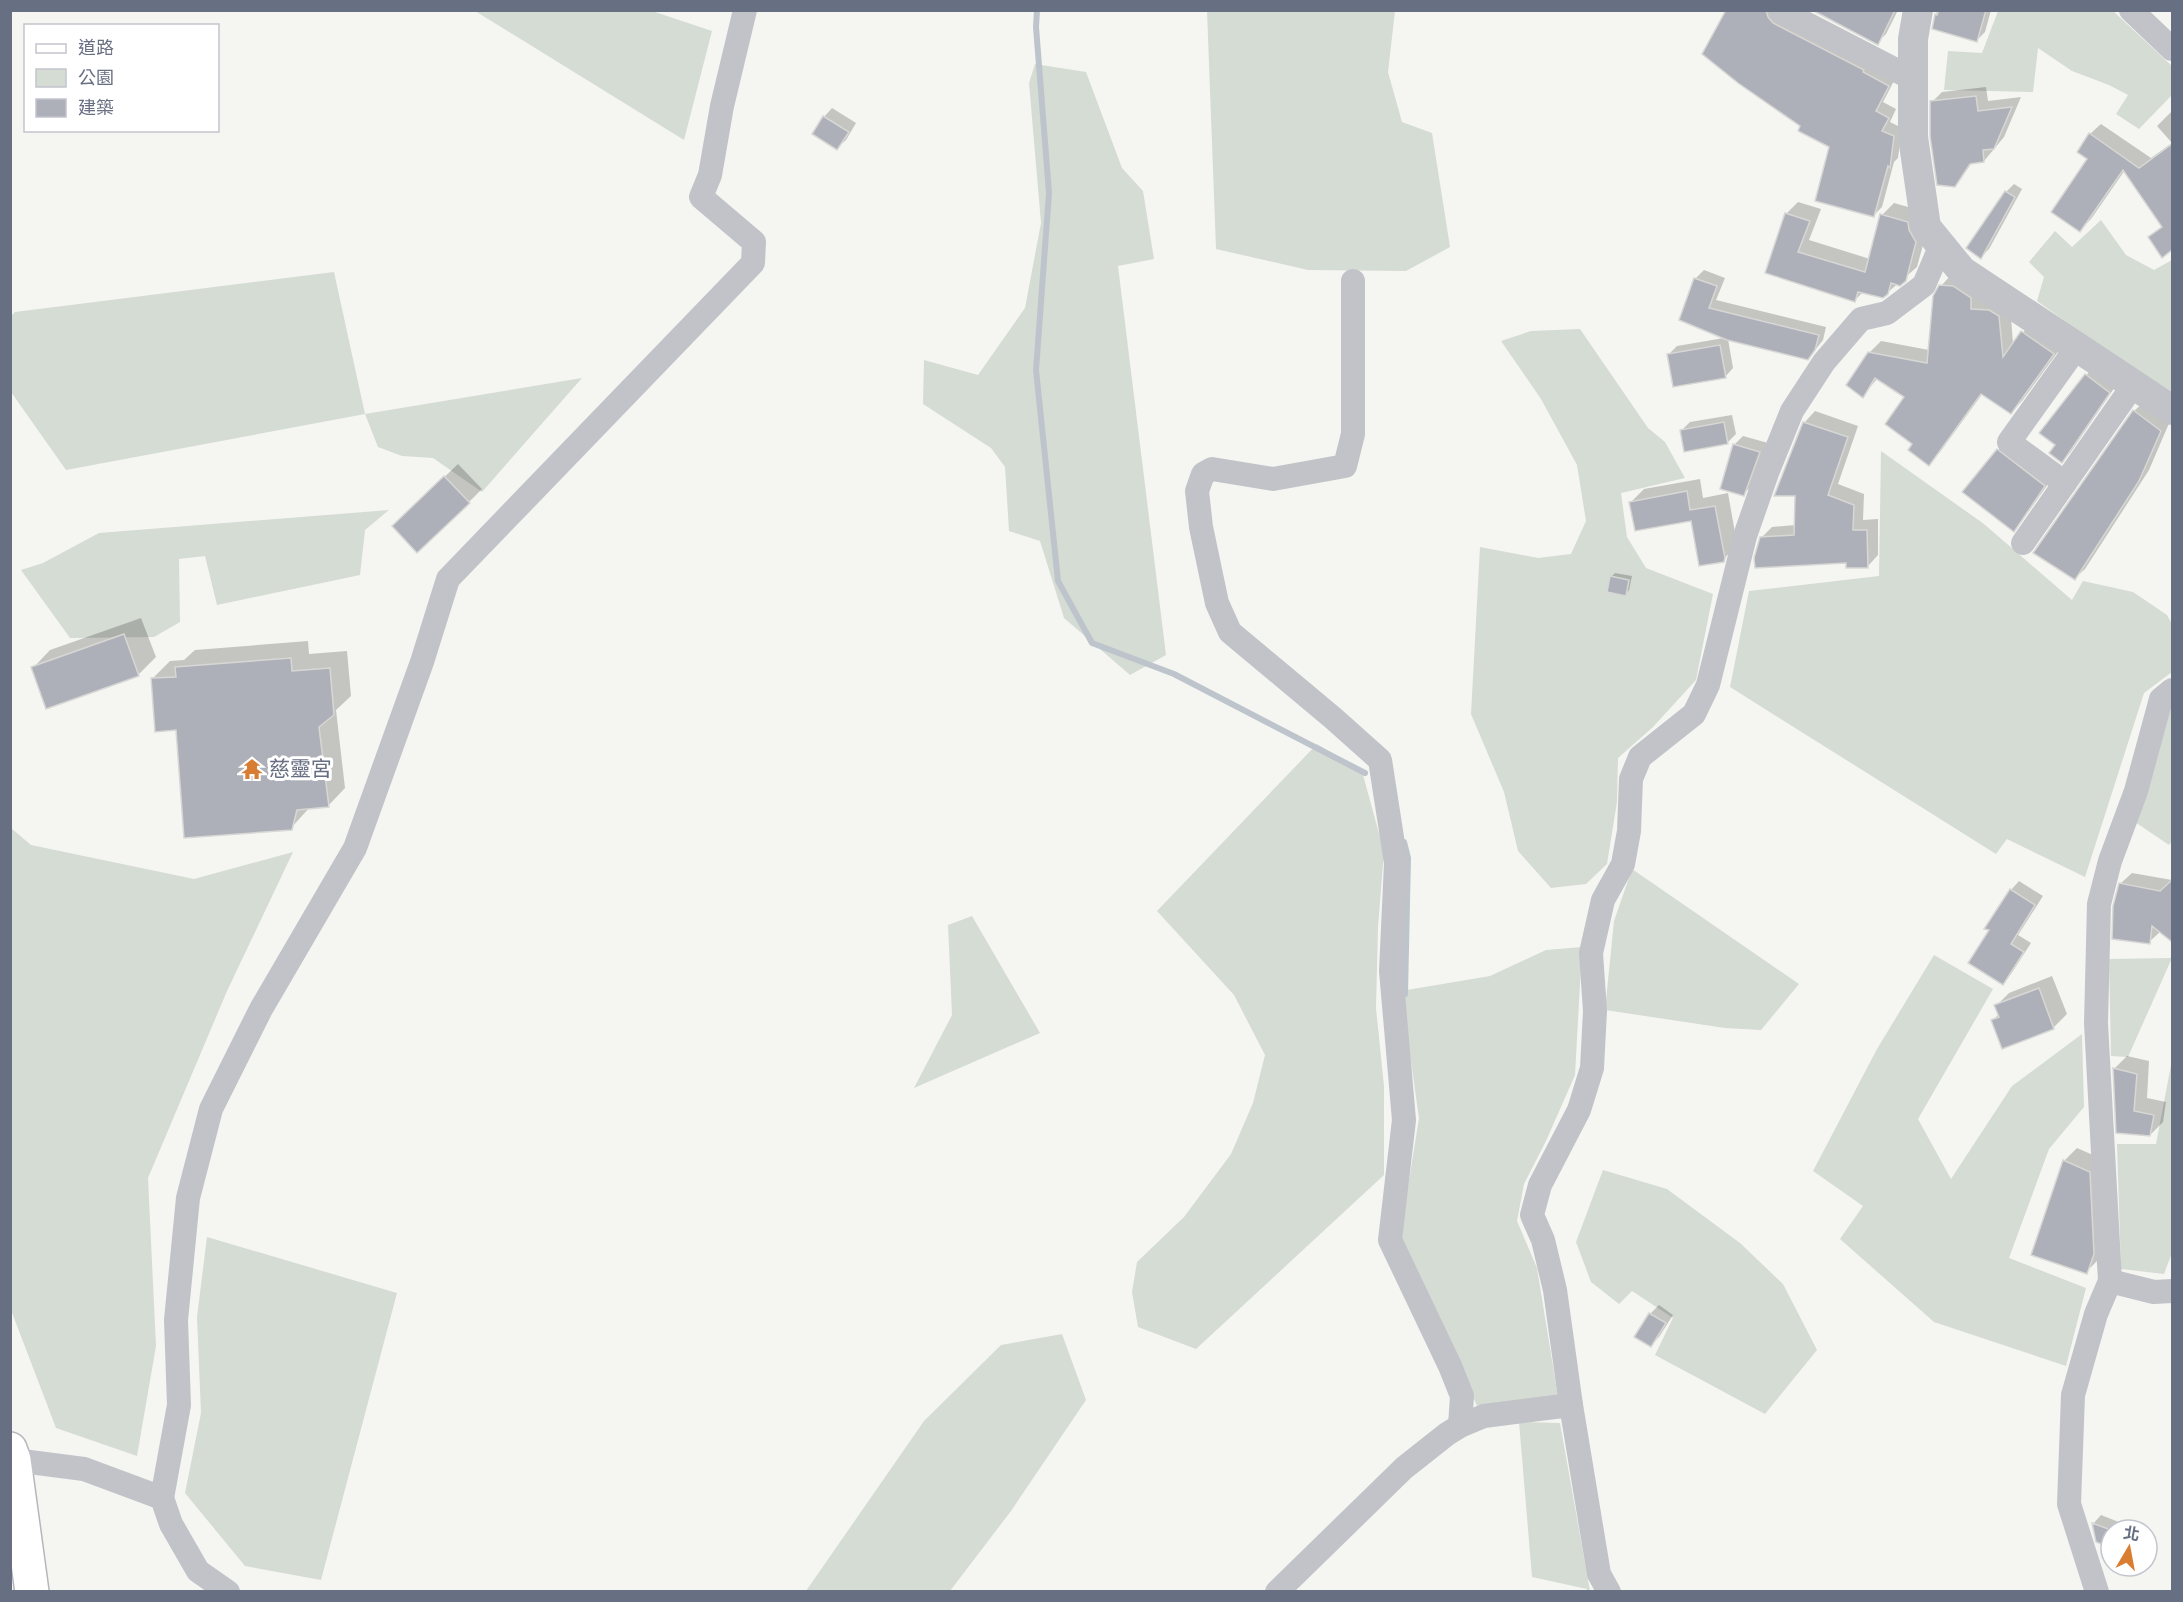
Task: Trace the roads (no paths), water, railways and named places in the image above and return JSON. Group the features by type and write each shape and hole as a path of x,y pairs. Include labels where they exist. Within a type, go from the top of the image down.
{"main road":[{"path":"13,1454 32,1592"}],"street":[{"path":"228,1592 198,1571 171,1524 162,1498 179,1405 176,1320 188,1198 211,1109 261,1009 355,848 422,662 448,579 753,263 754,242 701,197 710,175 722,106 744,10"},
{"path":"1780,10 1913,79"},
{"path":"1918,10 1913,39 1913,137 1926,227 1962,271 2172,410"},
{"path":"2131,10 2172,49"},
{"path":"1610,1592 1599,1574 1555,1290 1543,1240 1532,1215 1540,1185 1579,1110 1592,1068 1595,1011 1592,953 1603,900 1623,864 1629,831 1631,779 1640,757 1694,714 1708,685 1745,536 1792,411 1824,362 1861,319 1887,313 1924,285 1941,245"},
{"path":"1353,281 1353,434 1345,466 1273,479 1212,469 1203,474 1197,491 1201,527 1217,603 1230,632 1380,760 1396,863 1391,971 1404,1120 1390,1240 1462,1396 1460,1426"},
{"path":"2065,483 2009,442 2077,347"},
{"path":"2023,543 2134,384"},
{"path":"2097,1592 2069,1504 2073,1395 2096,1314 2110,1281 2096,1023 2099,904 2110,861 2136,791 2162,699 2172,690"},
{"path":"2110,1281 2154,1292 2172,1291"},
{"path":"1276,1592 1404,1468 1460,1426 1484,1416 1571,1405"},
{"path":"13,1454 84,1469 162,1498"}],"waterway":[{"path":"1037,10 1036,27 1049,193 1036,370 1058,581 1092,643 1174,674 1365,773"},
{"path":"1404,842 1408,858 1405,994"}],"place":[{"name":"慈靈宮","path":"252,769"}]}
